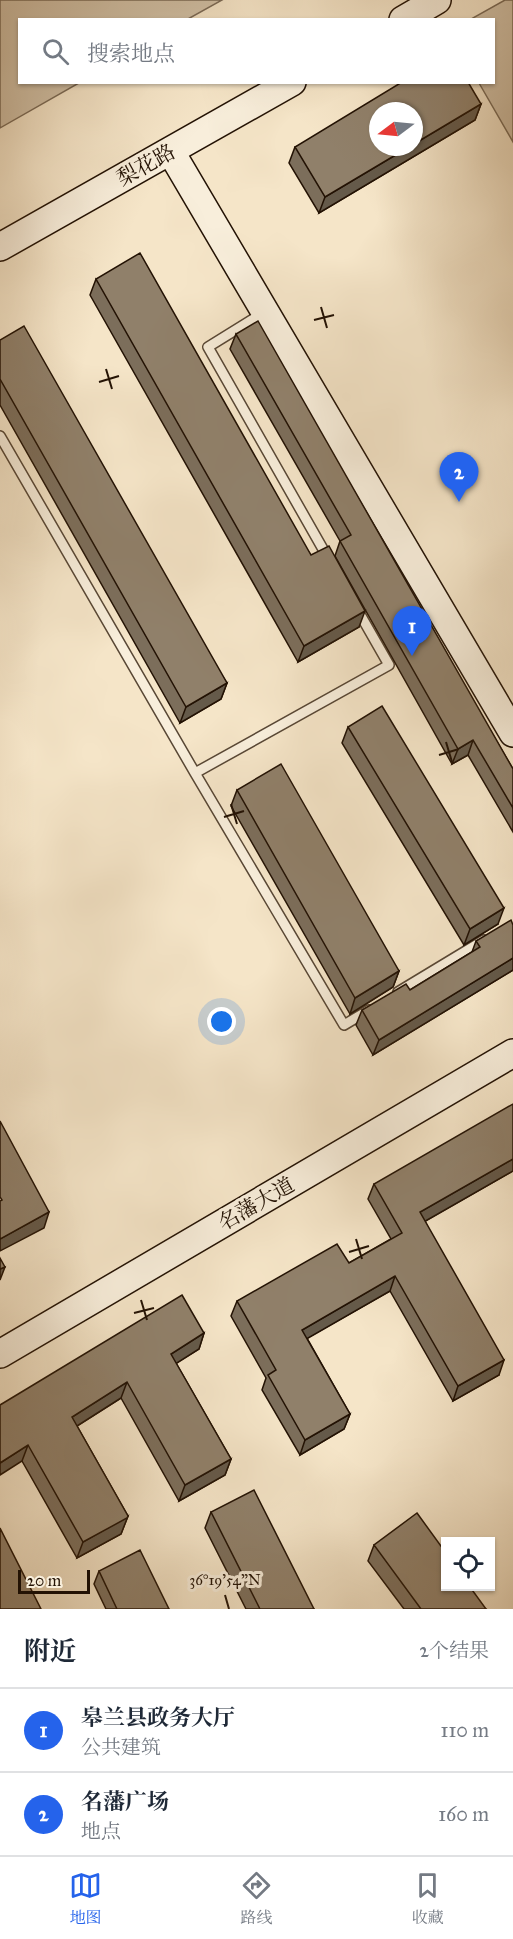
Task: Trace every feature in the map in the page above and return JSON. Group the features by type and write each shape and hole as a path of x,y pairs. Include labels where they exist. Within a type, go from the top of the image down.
{"main road":[{"path":"406,18 437,0"},
{"name":"梨花路","path":"0,247 289,84"},
{"path":"171,152 513,733"},
{"name":"名藩大道","path":"0,1354 513,1053"}],"lane":[{"path":"265,312 208,347 330,562"},
{"path":"0,436 344,1025 374,1007"},
{"path":"195,773 389,665 354,604"},
{"path":"394,995 493,935"}],"shaded area":[{"path":"0,0 222,0 190,18 18,18 18,84 77,84 0,128"},
{"path":"505,0 513,0 513,142 480,84 495,84 495,18 473,18"}],"building":[{"path":"399,84 469,84 481,104 423,139 423,102 369,102"},
{"path":"369,102 369,156 394,156 325,197 295,147"},
{"path":"140,253 311,555 329,546 365,611 304,646 96,279"},
{"path":"258,321 513,769 513,808 473,740 458,749 340,541 351,535 236,334"},
{"path":"24,326 227,683 186,707 0,379 0,340"},
{"path":"382,706 504,908 470,929 348,727"},
{"path":"281,764 399,971 355,998 237,790"},
{"path":"511,920 513,958 379,1040 362,1010 406,984 410,990 480,947 476,941"},
{"path":"513,1104 513,1159 420,1212 504,1360 458,1386 395,1276 302,1330 350,1414 305,1440 268,1375 276,1370 237,1301 337,1244 349,1263 402,1233 374,1184"},
{"path":"0,1121 49,1212 0,1239 0,1201 2,1200 0,1197"},
{"path":"0,1258 5,1267 0,1269"},
{"path":"182,1295 204,1333 171,1354 231,1459 185,1485 127,1382 72,1417 128,1516 83,1542 28,1445 0,1463 0,1405"},
{"path":"254,1490 314,1609 260,1609 211,1512"},
{"path":"417,1513 441,1546 441,1591 473,1591 486,1609 421,1609 374,1545"},
{"path":"0,1528 41,1609 0,1609"},
{"path":"140,1550 169,1609 117,1609 99,1571"}],"place":[{"name":"名藩广场","path":"459,502"},
{"name":"皋兰县政务大厅","path":"412,656"}]}
